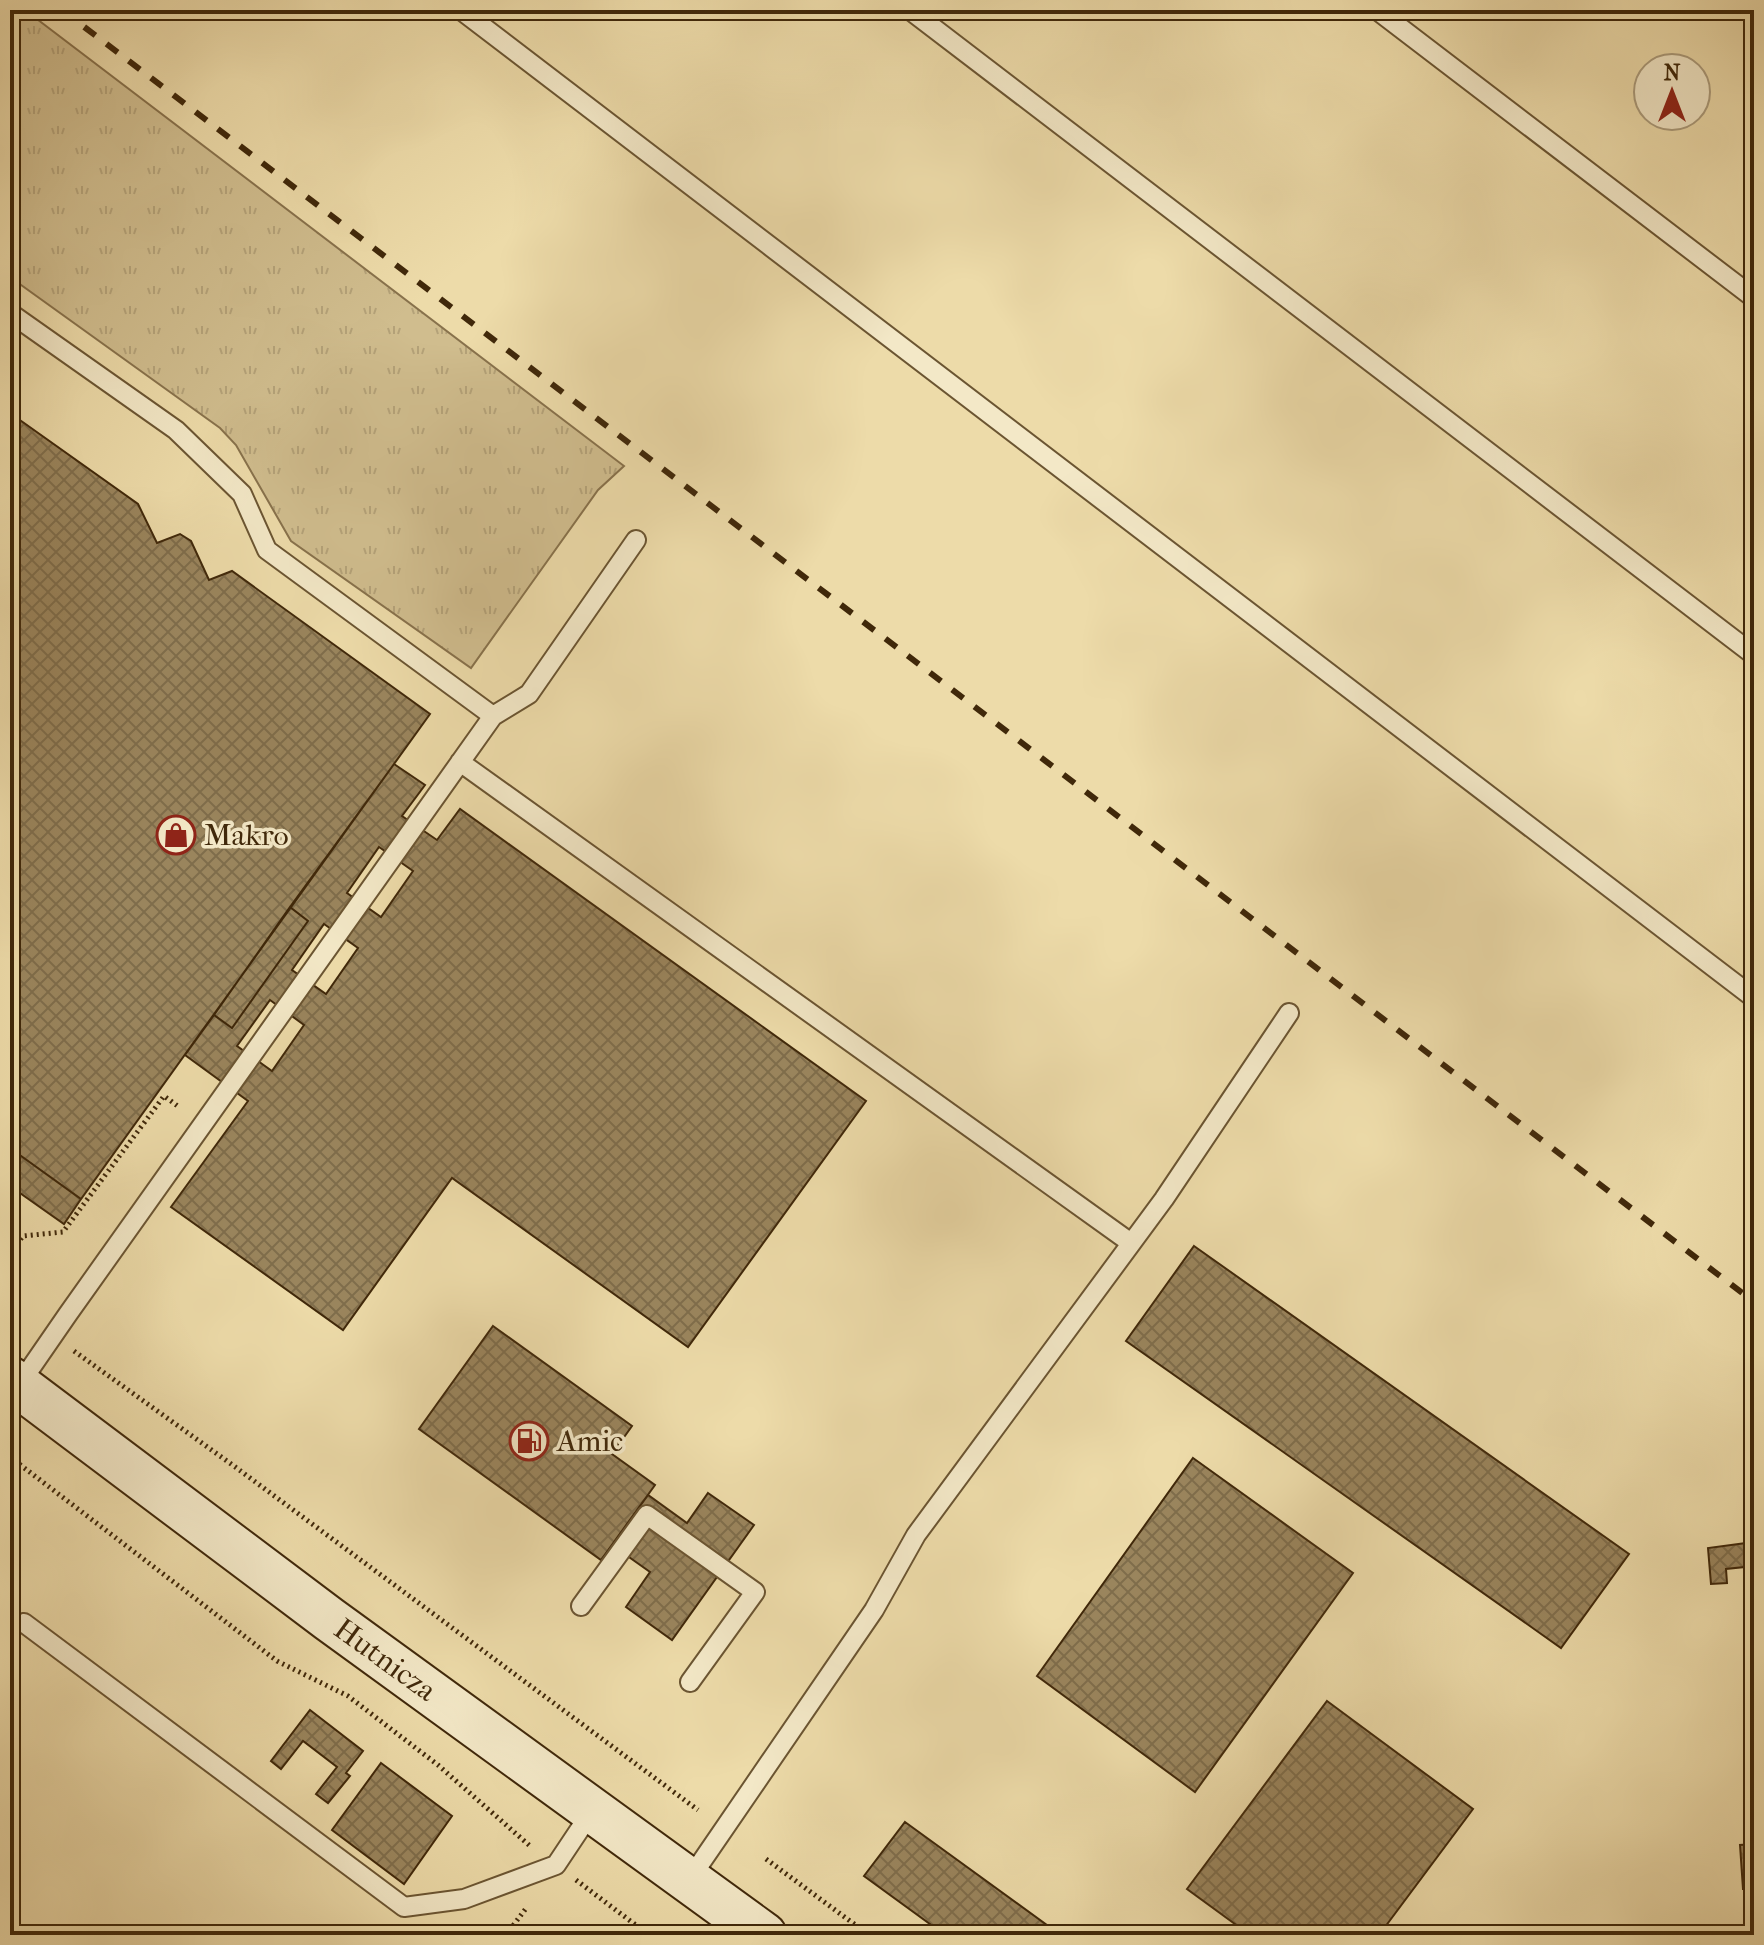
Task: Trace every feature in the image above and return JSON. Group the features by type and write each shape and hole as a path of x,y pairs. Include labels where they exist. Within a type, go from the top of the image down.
{"main road":[{"name":"Hutnicza","path":"15,1382 317,1611 764,1935"}],"lane":[{"path":"461,10 1754,998"},
{"path":"910,10 1754,655"},
{"path":"1377,10 1754,298"},
{"path":"10,313 176,430 242,494 267,550 493,716"},
{"path":"15,1382 130,1227 493,716 529,694 636,540"},
{"path":"460,762 1131,1243"},
{"path":"689,1880 874,1610 916,1535 1131,1243 1289,1013"},
{"path":"581,1606 647,1515 755,1592 690,1682"},
{"path":"24,1623 404,1907 464,1899 556,1865 592,1811"}],"path":[{"path":"10,1254 23,1236 63,1232 164,1096 202,1124"},
{"path":"10,1307 19,1313"},
{"path":"63,1343 698,1810"},
{"path":"10,1457 277,1661 348,1696 438,1765 530,1846 649,1935"},
{"path":"766,1859 869,1935"}],"green space":[{"path":"10,10 25,10 624,466 598,490 471,668 291,541 236,445 220,428 10,277"}],"building":[{"name":"Makro","path":"10,413 138,504 157,543 180,534 191,541 209,580 232,571 430,714 81,1199 10,1148"},
{"path":"394,764 425,785 402,816 437,840 460,809 866,1101 688,1347 452,1178 343,1330 171,1207 248,1101 185,1055 214,1015 232,1028 308,921 290,907","holes":["379,847 413,871 381,917 347,893","324,924 358,948 326,994 292,970","270,1000 304,1025 272,1071 237,1046"]},
{"path":"290,907 308,921 232,1028 214,1015"},
{"path":"10,1148 81,1199 64,1224 10,1186"},
{"path":"1194,1246 1629,1554 1561,1648 1126,1341"},
{"name":"Amic","path":"493,1326 632,1426 612,1454 655,1485 601,1560 419,1429"},
{"path":"1193,1458 1353,1573 1195,1792 1037,1676"},
{"path":"708,1493 754,1525 672,1640 626,1607 650,1572 612,1545 648,1495 687,1523"},
{"path":"1754,1542 1754,1566 1726,1569 1727,1583 1711,1584 1708,1548"},
{"path":"1327,1701 1473,1809 1379,1935 1250,1935 1187,1889"},
{"path":"310,1710 363,1751 346,1773 350,1776 328,1803 316,1794 337,1767 303,1741 281,1769 271,1761"},
{"path":"381,1763 452,1816 404,1884 332,1830"},
{"path":"905,1822 1051,1928 1046,1935 945,1935 864,1876"},
{"path":"1754,1844 1754,1896 1748,1896 1746,1889 1743,1889 1740,1845"}],"railway":[{"path":"62,10 1754,1302"}],"place":[{"name":"Makro","path":"176,835"},
{"name":"Amic","path":"529,1441"}]}
